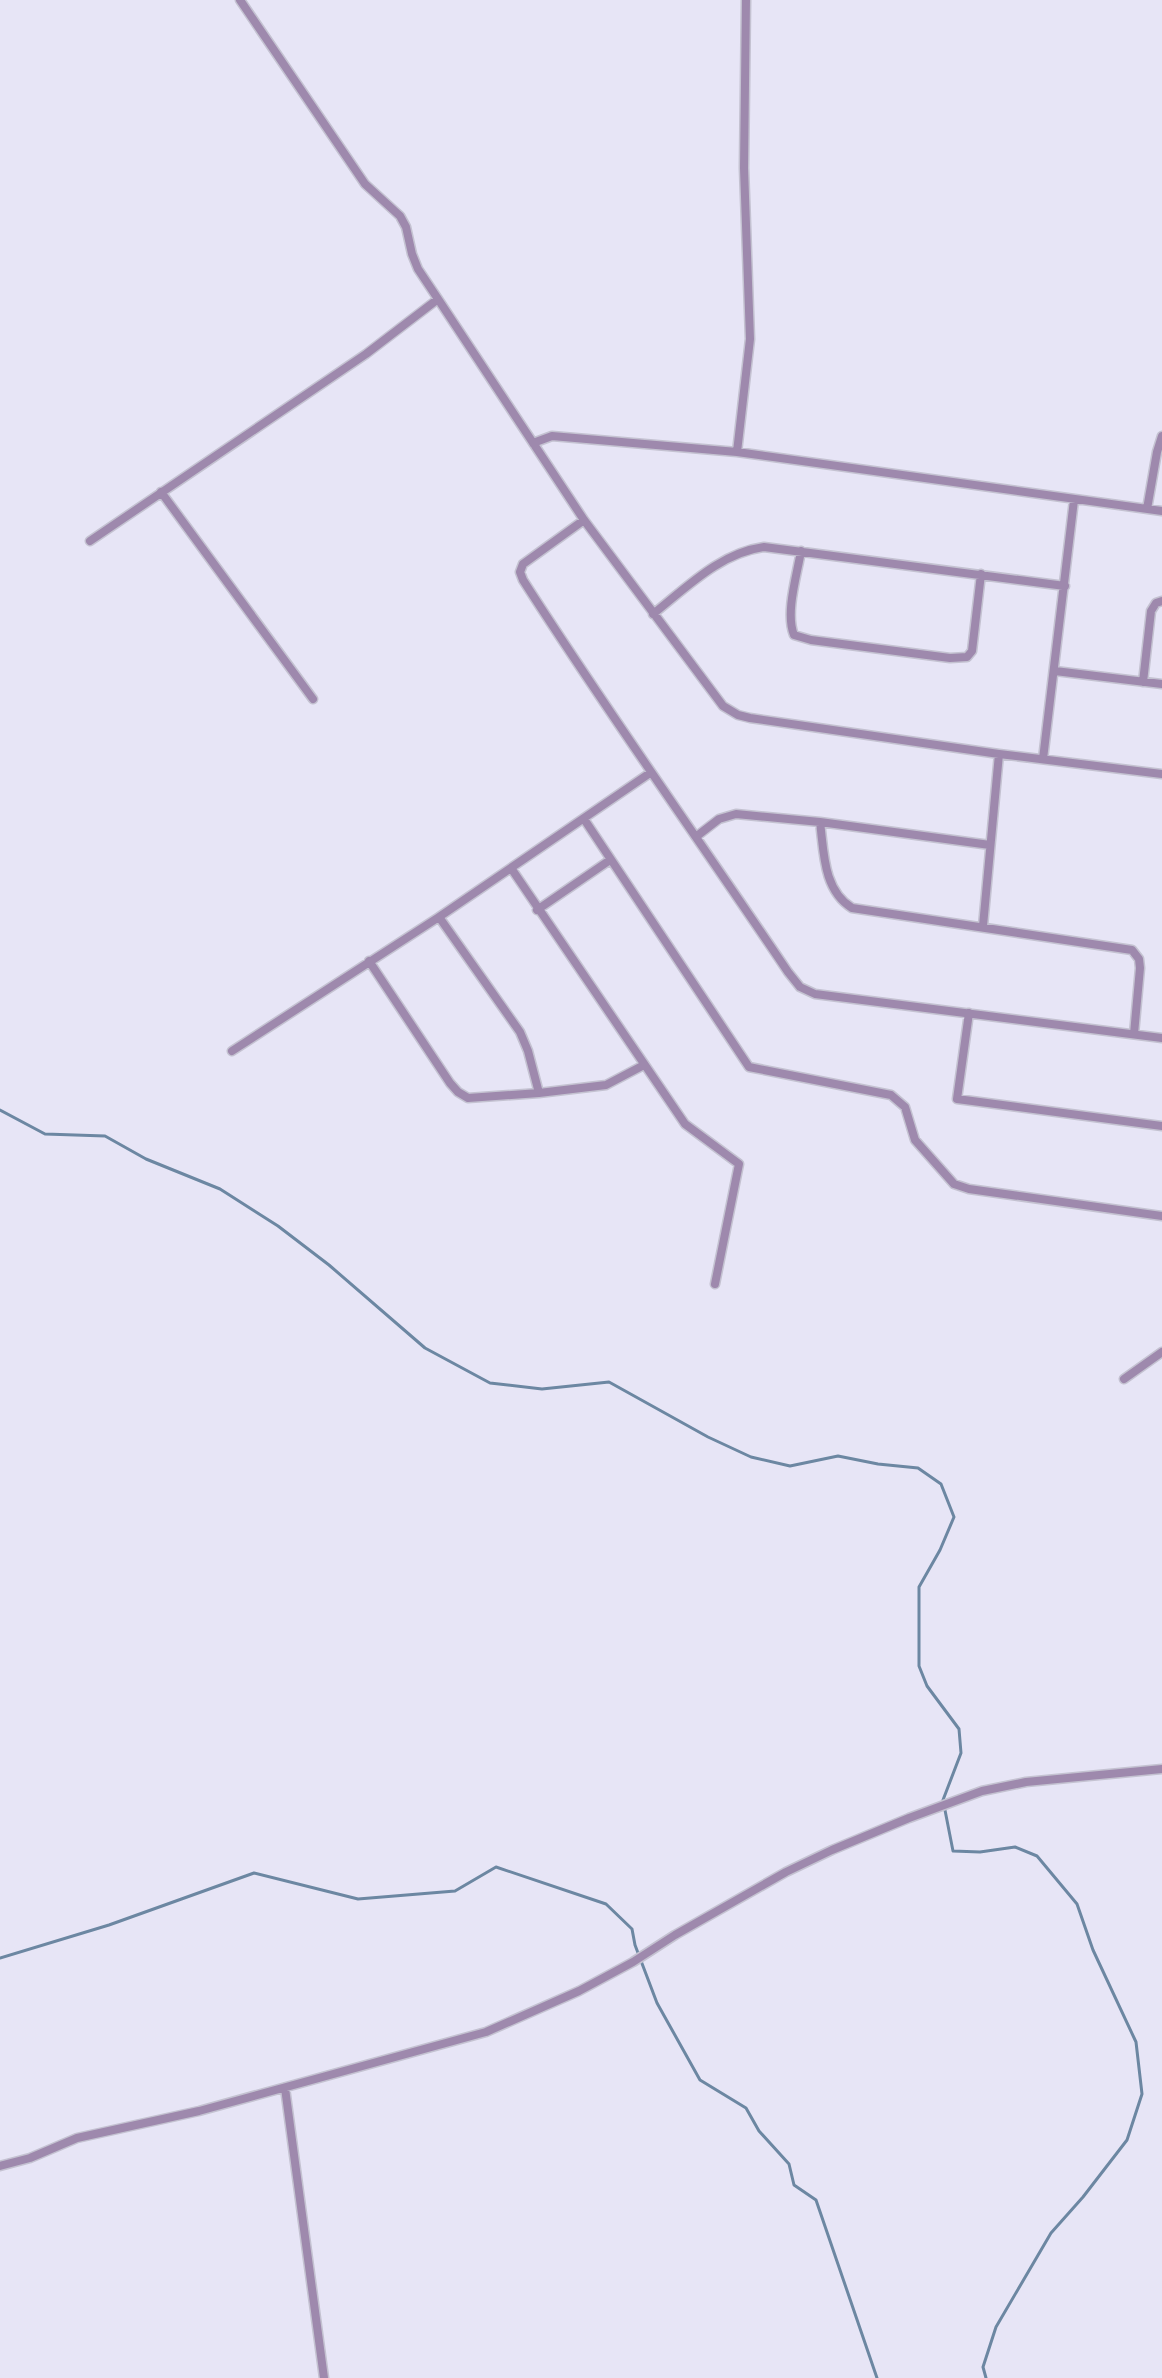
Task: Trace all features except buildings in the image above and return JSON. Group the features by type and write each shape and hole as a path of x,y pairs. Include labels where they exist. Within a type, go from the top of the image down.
{"street":[{"path":"240,0 365,184 400,216 406,227 418,269 438,300 584,520 723,706 738,715 999,754 1162,774"},
{"path":"737,452 750,339 744,168 746,0"},
{"path":"90,541 366,354 438,300"},
{"path":"533,443 552,436 737,452 1162,511"},
{"path":"1147,509 1162,436"},
{"path":"161,492 313,699"},
{"path":"1043,759 1074,500"},
{"path":"584,520 524,564 521,568 521,576 650,773 697,836 800,987 815,994 1162,1038"},
{"path":"653,614 715,565 737,553 764,547 1065,586"},
{"path":"801,551 790,614 790,626 794,634 811,640 950,658 967,657 972,651 981,574"},
{"path":"1143,682 1151,611 1156,603 1162,602"},
{"path":"1055,671 1162,684"},
{"path":"983,926 999,754"},
{"path":"232,1052 439,917 650,773"},
{"path":"697,836 719,819 731,815 820,822 990,845"},
{"path":"584,819 749,1067 891,1095 904,1107 915,1140 954,1184 969,1189 1162,1216"},
{"path":"820,822 826,873 843,902 852,908 1132,950 1139,959 1140,968 1134,1034"},
{"path":"537,910 610,860"},
{"path":"511,868 537,910 684,1124 739,1164 715,1284"},
{"path":"439,917 520,1032 528,1051 539,1093"},
{"path":"369,961 458,1092 468,1098 606,1085 644,1065"},
{"path":"969,1013 957,1099 1162,1125"},
{"path":"1124,1379 1162,1352"},
{"path":"0,2166 30,2158 77,2138 285,2088 486,2032 579,1991 648,1954 675,1935 762,1884 832,1850 982,1791 1026,1782 1162,1769"},
{"path":"285,2088 324,2378"}],"waterway":[{"path":"0,1110 45,1134 105,1136 146,1159 220,1189 278,1226 329,1265 425,1348 490,1383 542,1389 609,1382 708,1437 751,1457 790,1466 838,1456 878,1464 918,1468 941,1484 954,1517 940,1550 919,1587 919,1666 927,1686 959,1729 961,1753 943,1800 953,1851 980,1852 1015,1847 1037,1856 1077,1904 1093,1950 1136,2042 1142,2094 1127,2140 1083,2197 1051,2233 996,2327 983,2367 986,2378"},
{"path":"0,1958 109,1925 254,1873 358,1899 455,1891 496,1867 606,1904 632,1929 635,1945 657,2003 700,2080 746,2108 759,2131 789,2164 794,2185 816,2200 877,2378"}]}
